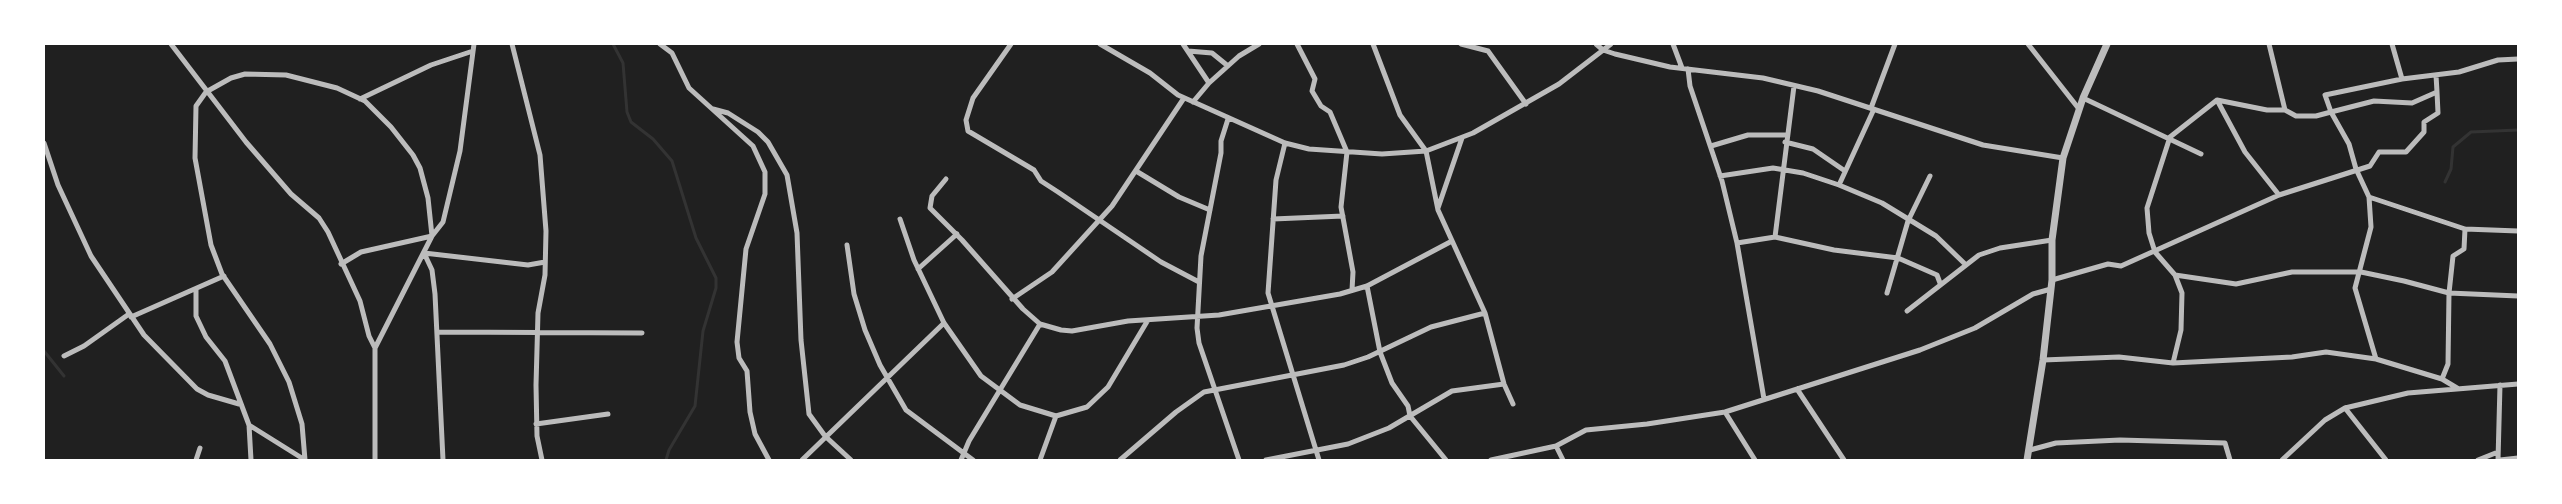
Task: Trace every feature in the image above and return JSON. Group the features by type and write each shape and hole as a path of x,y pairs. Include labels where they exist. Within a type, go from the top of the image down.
{"street":[{"path":"171,44 206,92 291,194 319,218 360,301 369,336 375,348 375,460"},
{"path":"375,348 432,236 443,222 450,201 474,44"},
{"path":"512,44 540,154 546,231 537,332 536,424 542,460"},
{"path":"660,44 672,53 689,88 753,146 765,172 765,194 746,249 737,342 739,358 747,371 753,423 759,444 769,460"},
{"path":"1011,44 973,98 966,120 968,131 1034,170 1041,181 1161,262 1199,282"},
{"path":"1100,44 1150,73 1184,98 1228,119 1285,143 1309,149 1347,152 1426,151 1462,138 1559,84 1611,44"},
{"path":"1183,44 1209,83"},
{"path":"1193,102 1228,66 1259,44"},
{"path":"1297,44 1315,79 1312,91 1321,106 1330,112 1347,152 1342,189 1343,216 1353,272 1352,290"},
{"path":"1373,44 1400,115 1426,151 1438,210 1485,314 1504,384 1513,404"},
{"path":"1461,44 1484,45 1526,104"},
{"path":"1596,44 1603,50 1685,69 1763,78 1873,109 1983,145 2063,158"},
{"path":"1673,44 1685,69 1720,176 1737,243 1764,399"},
{"path":"1839,185 1873,109 1895,44"},
{"path":"2028,44 2079,110"},
{"path":"2027,460 2043,360 2052,280 2052,240 2063,158 2083,98 2107,44"},
{"path":"2269,44 2285,110"},
{"path":"2392,44 2402,79"},
{"path":"360,99 431,65 473,51"},
{"path":"1188,51 1212,53 1228,66"},
{"path":"2376,359 2355,288 2371,227 2369,197 2356,170 2349,144 2331,112 2325,95 2402,79 2459,72 2498,60 2518,59"},
{"path":"305,460 302,424 289,382 270,345 224,276 211,245 195,158 196,106 206,92 231,78 245,74 270,73 303,78 337,88 360,99 391,127 420,168 428,198 432,236"},
{"path":"2052,280 2108,264 2121,266 2279,195 2370,166 2379,152 2406,152 2424,132 2424,122 2438,113 2436,75"},
{"path":"1775,237 1794,86"},
{"path":"2173,363 2182,317 2182,293 2175,275 2155,252 2149,233 2147,208 2170,137 2217,100 2268,110 2285,110 2296,116 2331,112 2374,101 2412,102 2437,92"},
{"path":"1012,299 1052,272 1100,220 1136,171 1184,98"},
{"path":"2083,98 2107,108 2131,123 2170,137 2201,154"},
{"path":"2217,100 2245,152 2279,195"},
{"path":"711,109 728,113 758,132 768,142 787,174 797,233 801,340 809,414 825,436 850,460"},
{"path":"1228,119 1221,141 1210,210 1199,282 1197,317 1199,344 1239,460"},
{"path":"1711,147 1748,135 1786,138 1813,149 1845,171"},
{"path":"1438,210 1442,191 1462,138"},
{"path":"44,143 58,185 83,240 130,315 157,350 197,389 208,395 239,404"},
{"path":"1285,143 1276,180 1268,284 1271,304 1319,460"},
{"path":"1720,176 1747,170 1782,169 1839,185 1882,203 1908,221 1936,236 1965,264"},
{"path":"1136,171 1179,196 1210,210"},
{"path":"1887,293 1908,221 1930,176"},
{"path":"946,179 932,196 930,208 957,234 1012,299 1040,324 1053,329 1072,331 1128,321 1197,317 1352,290 1367,286 1452,241"},
{"path":"2369,197 2465,229 2518,231"},
{"path":"1273,219 1343,216"},
{"path":"900,219 918,269 944,323 981,376 999,392 1020,405 1056,416 1074,413 1096,400 1108,387 1148,320"},
{"path":"2442,380 2448,364 2449,293 2453,255 2464,249 2465,229"},
{"path":"918,269 957,234"},
{"path":"341,264 371,248 432,236"},
{"path":"1737,243 1775,237 1834,250 1898,258 1937,275 1941,283"},
{"path":"1907,311 1979,255 2000,248 2052,240"},
{"path":"847,245 854,294 865,330 888,378 914,418 973,460"},
{"path":"424,252 505,263 545,262"},
{"path":"424,252 434,280 443,460"},
{"path":"2175,275 2236,284 2292,272 2361,272 2404,280 2449,293 2518,296"},
{"path":"64,356 84,346 130,315 224,276"},
{"path":"1367,286 1380,352 1392,383 1408,406 1410,416 1446,460"},
{"path":"196,289 196,316 206,337 225,362 239,404 249,425 251,460"},
{"path":"1491,460 1556,446 1586,430 1647,424 1725,412 1920,350 1975,328 2033,294 2051,289"},
{"path":"1120,460 1189,402 1216,388 1344,365 1380,352 1431,327 1485,314"},
{"path":"802,460 944,323"},
{"path":"961,460 1040,324"},
{"path":"437,332 642,333"},
{"path":"2043,360 2119,357 2173,363 2292,357 2326,352 2376,359 2442,380 2457,388"},
{"path":"1266,460 1369,437 1452,391 1504,384"},
{"path":"2282,460 2325,420 2345,408 2408,393 2518,384"},
{"path":"2500,385 2499,460 2518,458"},
{"path":"1797,389 1845,460"},
{"path":"2345,408 2386,460"},
{"path":"1725,412 1755,460"},
{"path":"536,424 608,414"},
{"path":"1040,460 1056,416"},
{"path":"249,425 305,460"},
{"path":"2030,450 2056,443 2120,440 2225,443 2229,460"},
{"path":"1556,446 1563,460"},
{"path":"196,460 200,448"},
{"path":"2478,460 2498,452"}],"shaded area":[{"path":"44,44 2518,44 2518,460 44,460"}],"waterway":[{"path":"613,44 623,63 627,112 631,122 653,139 672,161 696,238 716,278 716,288 703,331 695,406 669,450 666,460"},
{"path":"2445,182 2451,169 2453,147 2471,132 2518,130"},
{"path":"44,351 64,376"}]}
